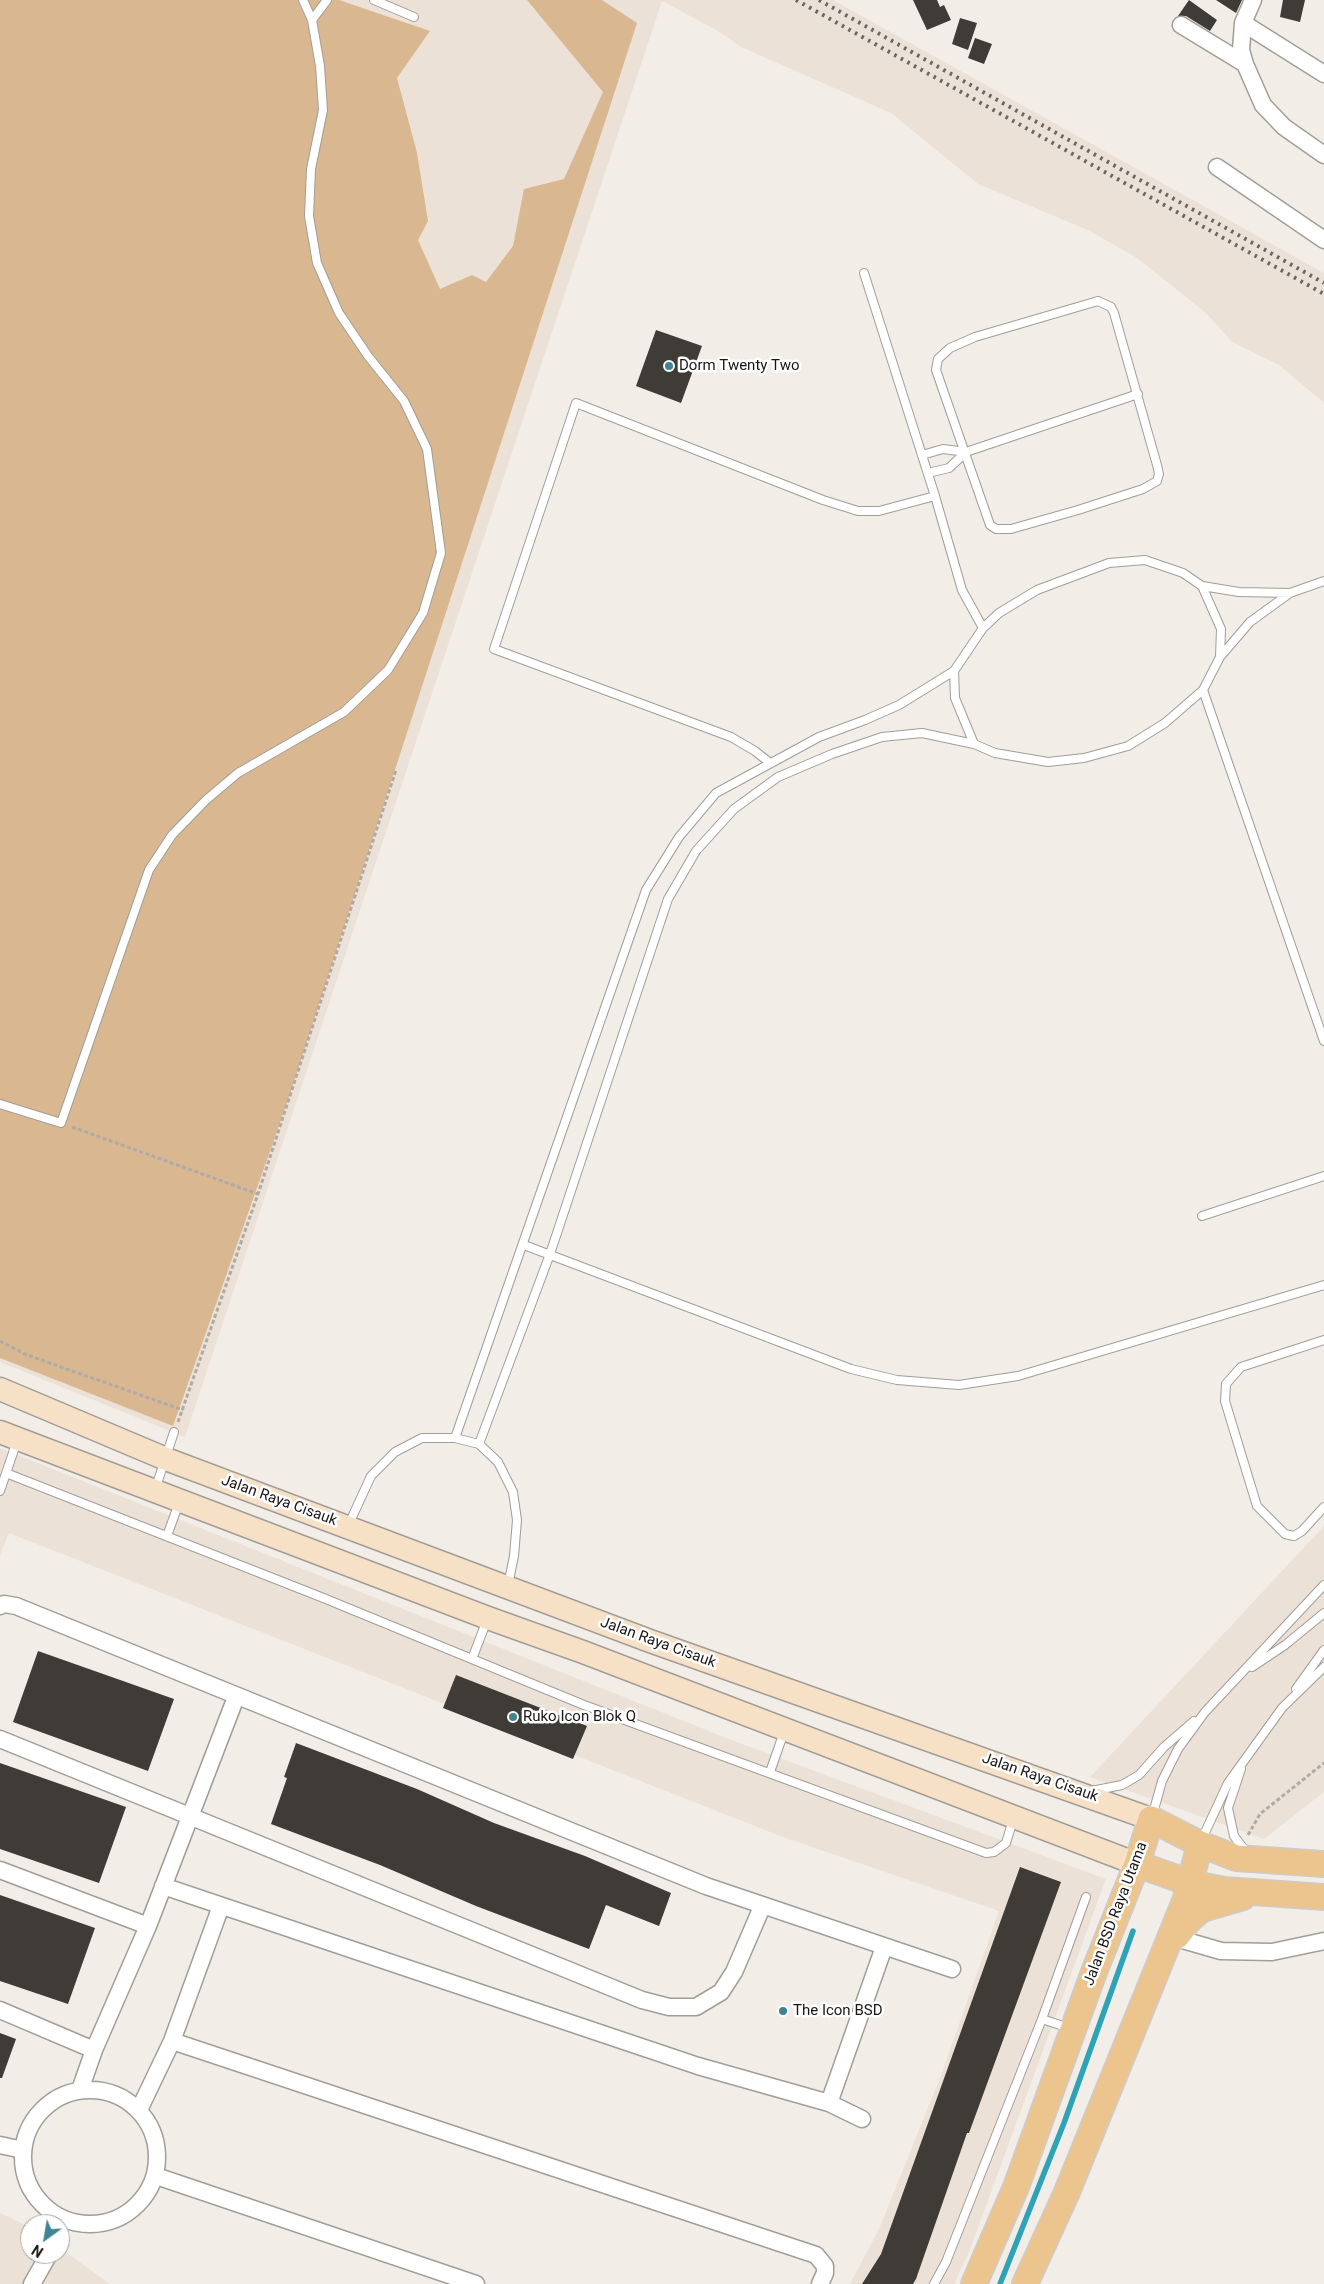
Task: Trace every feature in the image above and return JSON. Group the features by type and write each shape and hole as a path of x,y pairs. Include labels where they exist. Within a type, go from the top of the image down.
{"main road":[{"name":"Jalan Raya Cisauk","path":"0,1389 166,1459 659,1644 1080,1792 1151,1819 1200,1844 1236,1858 1248,1854 1324,1864"},
{"path":"9,1436 1014,1818 1190,1883 1224,1890 1324,1897"},
{"name":"Jalan BSD Raya Utama","path":"974,2284 1016,2187 1073,2030 1137,1864 1151,1819"},
{"path":"1025,2284 1066,2192 1160,1961 1190,1883 1200,1844"},
{"path":"1160,1961 1190,1919 1202,1909 1257,1893"}],"street":[{"path":"1253,0 1243,22 1240,40 1244,64 1263,105 1273,118 1324,155"},
{"path":"1243,22 1324,74"},
{"path":"1181,25 1244,64"},
{"path":"1217,167 1324,240"},
{"path":"0,1606 4,1604 16,1606 236,1697 762,1907 807,1920 952,1969"},
{"path":"80,2090 94,2050 148,1926 236,1697"},
{"path":"0,1739 191,1815 642,2000 669,2008 696,2007 721,1992 734,1972 762,1907"},
{"path":"0,1870 148,1926"},
{"path":"163,1886 698,2066 829,2102 862,2119"},
{"path":"139,2110 172,2041 221,1906"},
{"path":"1176,1938 1221,1951 1272,1952 1324,1941"},
{"path":"829,2102 884,1947"},
{"path":"0,2010 94,2050"},
{"path":"172,2041 816,2255 825,2266 825,2272 820,2284"},
{"path":"54,2214 38,2200 29,2185 23,2168 23,2150 28,2129 41,2111 58,2097 80,2090 101,2090 122,2097 139,2110 150,2125 156,2141 158,2159 156,2176 150,2191 140,2204 114,2221 70,2226"},
{"path":"0,2145 23,2150"},
{"path":"156,2176 455,2281 476,2284"},
{"path":"32,2284 43,2264"}],"lane":[{"path":"0,1104 61,1123 148,870 172,835 206,800 238,773 344,712 388,670 423,613 441,553 427,449 404,401 368,356 339,313 317,263 309,216 311,169 323,110 320,66 312,20 303,0"},
{"path":"312,20 327,0"},
{"path":"374,0 414,18"},
{"path":"864,273 928,473 962,590 983,628"},
{"path":"1098,301 1105,303 1114,312 1138,394 1159,474 1157,481 1143,490 1011,528 996,529 990,525 936,370 938,358 943,353 975,337 1098,301"},
{"path":"928,473 949,468 966,452 1138,394"},
{"path":"770,763 755,751 731,737 494,649 576,403 823,500 858,511 879,511 935,496"},
{"path":"922,455 943,449 966,452"},
{"path":"455,1438 524,1245 646,890 679,837 716,793 819,737 899,705 954,671 983,628 999,614 1037,590 1109,563 1145,560 1183,573 1202,586 1239,592 1290,593"},
{"path":"479,1444 550,1254 668,899 696,851 734,809 778,777 832,754 882,737 922,733 974,744 995,753 1048,762 1084,758 1128,746 1165,723 1203,690 1220,657 1250,622 1290,593 1324,580"},
{"path":"1202,586 1221,629 1220,657"},
{"path":"954,671 955,698 974,744"},
{"path":"1203,690 1324,1041"},
{"path":"1202,1216 1324,1176"},
{"path":"524,1245 851,1369 898,1380 959,1385 1018,1376 1324,1284"},
{"path":"1324,1340 1242,1367 1226,1384 1225,1401 1256,1506 1285,1534 1294,1536 1302,1531 1324,1507"},
{"path":"154,1492 174,1432"},
{"path":"0,1491 6,1473 9,1436"},
{"path":"348,1526 371,1476 395,1452 422,1438 455,1438 479,1444 498,1462 513,1492 517,1520 514,1556 507,1587"},
{"path":"6,1473 167,1536 584,1705 986,1853 994,1852 1006,1843 1014,1818"},
{"path":"167,1536 180,1500"},
{"name":"Jalan BSD Raya Utama","path":"1151,1819 1162,1781 1178,1749 1205,1712 1324,1585"},
{"path":"1240,1675 1285,1645 1324,1613"},
{"path":"472,1659 488,1618"},
{"path":"1200,1844 1224,1791 1324,1650"},
{"path":"1282,1708 1324,1667"},
{"path":"1080,1792 1122,1785 1139,1775 1164,1747 1205,1712"},
{"path":"770,1772 784,1730"},
{"path":"1243,1762 1228,1808 1234,1836 1248,1854"},
{"path":"934,2284 946,2262 1042,2019 1086,1897"},
{"path":"1042,2019 1073,2030"}],"path":[{"path":"174,1432 258,1194 396,770"},
{"path":"61,1123 258,1194"},
{"path":"0,1341 27,1355 183,1410"},
{"path":"1248,1854 1260,1814 1324,1763"}],"shaded area":[{"path":"0,0 833,0 1324,273 1324,403 1279,365 1232,342 1206,313 1137,258 1090,231 978,184 891,113 741,47 718,31 662,1 185,1437 0,1362"},
{"path":"0,0 339,0 430,31 397,78 417,153 428,221 418,240 440,289 472,275 486,282 513,246 524,189 564,179 603,92 527,0 602,0 637,23 287,1103 173,1426 0,1358"},
{"path":"0,1448 734,1741 1106,1879 969,2252 954,2284 850,2284 879,2229 940,2078 999,1911 783,1837 9,1533 0,1555"},
{"path":"1324,1526 1324,1792 1264,1839 1090,1777"},
{"path":"0,2213 20,2222 20,2264 70,2264 70,2255 110,2284 0,2284"}],"building":[{"path":"913,0 937,0 940,7 944,5 951,20 927,30"},
{"path":"1189,0 1217,20 1210,31 1186,16 1178,16"},
{"path":"1216,0 1242,0 1236,13"},
{"path":"1283,0 1305,0 1300,22 1280,17"},
{"path":"960,18 977,23 968,50 952,44"},
{"path":"975,38 992,44 984,64 968,58"},
{"name":"Dorm Twenty Two","path":"656,330 702,346 681,403 636,386"},
{"path":"38,1651 174,1699 148,1771 13,1722"},
{"name":"Ruko Icon Blok Q","path":"456,1675 587,1726 573,1759 443,1708"},
{"path":"296,1743 417,1789 494,1823 585,1856 671,1893 659,1926 606,1905 589,1949 476,1906 380,1865 271,1824 287,1778 284,1777"},
{"path":"0,1763 126,1807 99,1883 0,1849"},
{"path":"1020,1867 1061,1882 969,2133 967,2133 916,2279 913,2284 862,2284 881,2254"},
{"path":"0,1895 95,1928 68,2004 0,1981"},
{"path":"0,2033 16,2039 2,2078 0,2078"}],"waterway":[{"path":"1000,2284 1064,2123 1133,1931"}],"railway":[{"path":"796,0 1324,294"},
{"path":"819,0 1324,283"}],"place":[{"name":"Dorm Twenty Two","path":"669,366"},
{"name":"Ruko Icon Blok Q","path":"513,1717"},
{"name":"The Icon BSD","path":"783,2011"}]}
